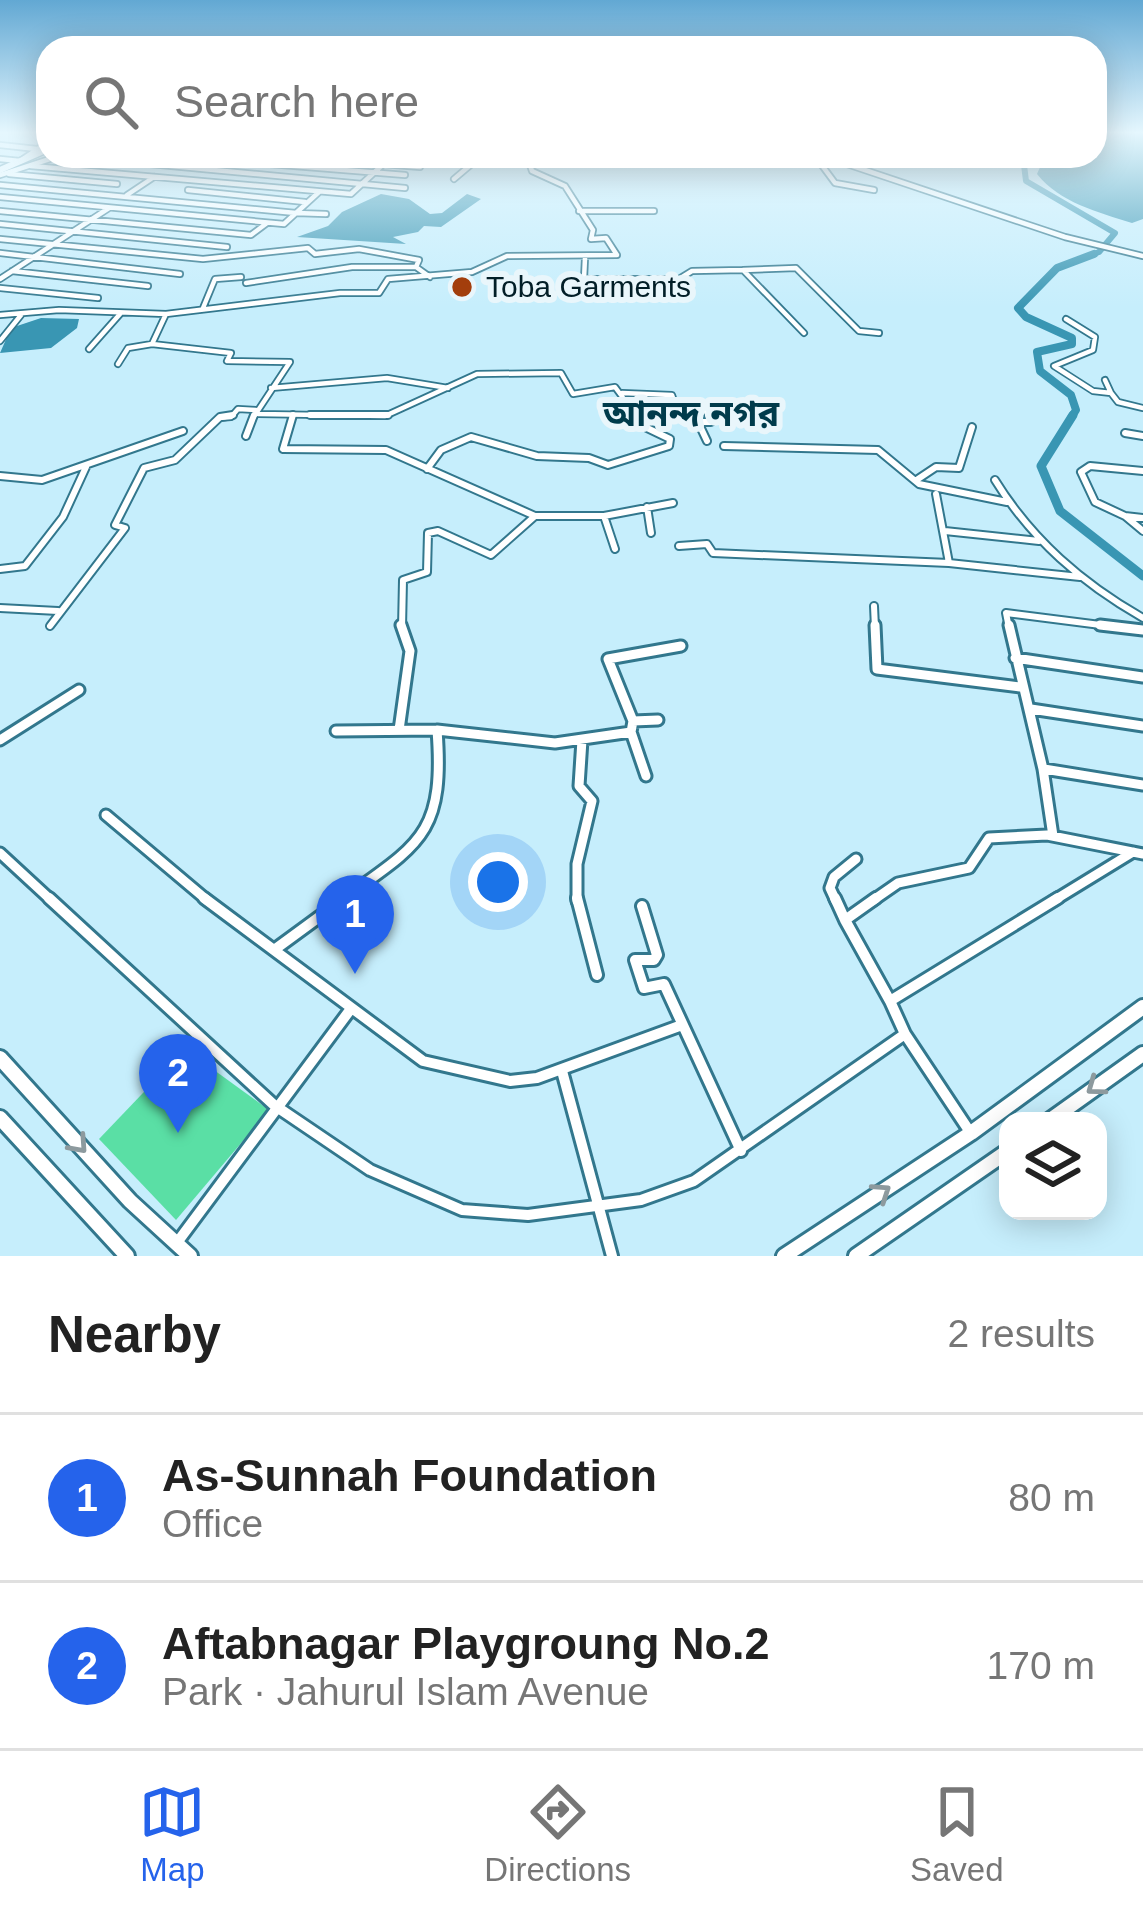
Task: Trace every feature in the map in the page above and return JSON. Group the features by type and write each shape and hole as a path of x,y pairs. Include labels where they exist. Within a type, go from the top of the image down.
{"street":[{"path":"52,191 326,214"},
{"path":"101,195 107,191"},
{"path":"0,284 12,271 135,191"},
{"path":"172,201 187,191"},
{"path":"195,191 308,202"},
{"path":"252,196 259,191"},
{"path":"316,191 355,191"},
{"path":"0,197 284,224 320,191"},
{"path":"0,315 166,314 340,293 379,293 388,279 472,272 507,256 585,259 617,255 605,238 591,239 593,230 568,191"},
{"path":"930,191 1065,237 1143,256"},
{"path":"0,211 251,235 267,223"},
{"path":"577,211 654,211"},
{"path":"0,224 226,247"},
{"path":"0,238 203,259 308,248 315,254 358,249 416,258 416,267"},
{"path":"0,254 180,274"},
{"path":"585,259 584,279 679,279 692,271 796,268 859,331 878,333"},
{"path":"203,308 215,279 352,267 416,267 430,277"},
{"path":"742,270 804,333"},
{"path":"12,271 148,286"},
{"path":"0,284 98,298"},
{"path":"0,341 47,293"},
{"path":"88,349 121,313"},
{"path":"152,344 166,314"},
{"path":"1066,319 1095,337 1094,350 1054,366 1093,391 1111,393"},
{"path":"118,364 128,348 152,344 231,353 227,361 290,362 245,436"},
{"path":"50,626 108,559 125,529 115,525 144,468 175,460 220,417 231,417 238,410 385,416 476,374 561,373 573,394 615,387 645,427 670,439 669,446 608,465 600,459 549,460 509,443 460,440 435,455 427,469"},
{"path":"270,388 381,379 434,380 448,388"},
{"path":"1105,380 1118,402 1143,408"},
{"path":"620,393 672,395 675,404 703,404 711,422 698,422 707,441"},
{"path":"292,415 284,449 386,450 535,516 604,516 673,503"},
{"path":"918,479 936,467 959,468 972,427"},
{"path":"0,476 42,480 182,431"},
{"path":"1125,433 1143,436"},
{"path":"724,446 878,450 894,473 918,479 936,494 1007,502"},
{"path":"1143,471 1090,466 1081,472 1084,491 1099,508 1126,516 1143,531"},
{"path":"0,569 25,566 49,539 86,467"},
{"path":"995,480 1007,502 1042,542 1081,577 1143,618"},
{"path":"936,494 949,563"},
{"path":"647,507 652,533"},
{"path":"1097,512 1143,518"},
{"path":"399,730 410,651 401,624 403,580 427,572 428,533 438,531 491,555 535,516"},
{"path":"604,516 615,549"},
{"path":"945,531 1042,542"},
{"path":"679,546 707,544 713,554 949,563 1081,577"},
{"path":"874,606 877,669 1020,687"},
{"path":"0,608 59,611"},
{"path":"1053,836 1031,709 1020,687 1005,616 1009,611 1143,630"},
{"path":"646,776 608,659 681,646"},
{"path":"1015,658 1143,676"},
{"path":"0,740 79,690"},
{"path":"1031,709 1143,727"},
{"path":"336,730 437,730 555,743 658,720"},
{"path":"273,951 418,844 440,792 437,730"},
{"path":"582,740 579,786 592,801 588,832 580,843 580,921 583,944 597,975"},
{"path":"1043,769 1143,785"},
{"path":"106,815 194,891 423,1061 510,1081 562,1071 682,1025"},
{"path":"845,920 898,883 969,868 989,838 1053,836 1138,853"},
{"path":"0,853 278,1107 370,1170 462,1210 528,1215 641,1200 694,1181 905,1034"},
{"path":"890,1001 1138,853"},
{"path":"856,859 834,877 830,888 905,1034 970,1133"},
{"path":"642,906 657,955 654,960 635,962 646,990 664,984 741,1150"},
{"path":"784,1256 970,1133 1143,1007"},
{"path":"176,1244 350,1010"},
{"path":"1061,1112 1143,1054"},
{"path":"0,1058 130,1201 190,1256"},
{"path":"562,1071 612,1256"},
{"path":"0,1118 127,1256"},
{"path":"856,1256 999,1157"}],"green space":[{"path":"185,1049 269,1110 176,1220 99,1139"}],"water":[{"path":"1143,191 1143,219 1132,223 1057,192"},
{"path":"381,194 409,199 430,214 442,213 467,194 481,199 441,227 424,226 418,232 393,237 406,244 297,237 328,226 342,212"},
{"path":"41,318 79,319 77,328 51,348 0,353 11,328"}],"waterway":[{"path":"1042,191 1115,233 1099,252 1086,257"},
{"path":"1071,418 1076,410 1071,395 1040,371 1037,352 1072,344 1072,338 1026,317 1018,308 1057,268 1094,254"},
{"path":"1073,415 1041,466 1060,511 1143,576"}],"place":[{"name":"Toba Garments","path":"462,287"},
{"name":"As-Sunnah Foundation","path":"355,974"},
{"name":"Aftabnagar Playgroung No.2","path":"178,1133"}],"district":[{"name":"আনন্দ নগর","path":"691,413"}]}
